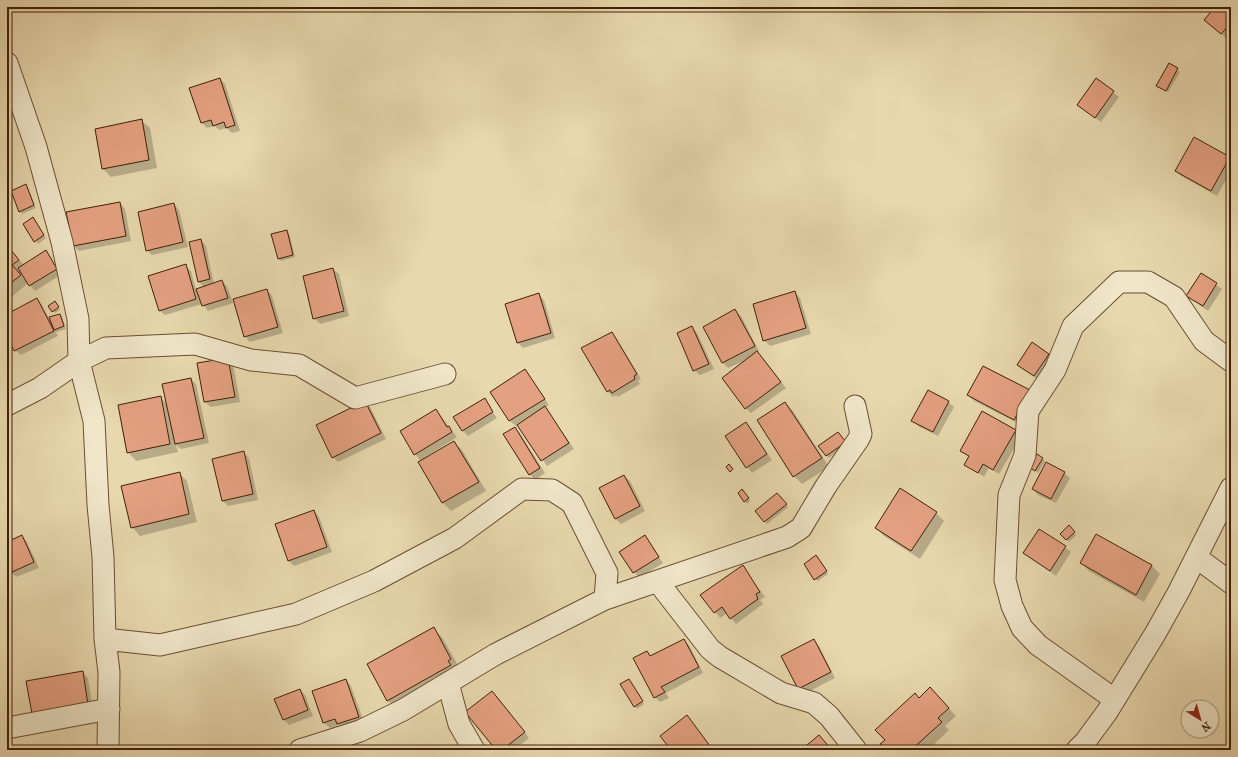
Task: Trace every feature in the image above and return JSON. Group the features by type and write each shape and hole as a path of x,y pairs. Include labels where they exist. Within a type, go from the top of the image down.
{"street":[{"path":"7,64 36,147 62,242 78,319 79,361 94,421 98,505 103,557 105,639 109,672 108,750"},
{"path":"1114,699 1038,645 1022,628 1012,606 1005,580 1009,495 1025,455 1028,411 1055,370 1073,326 1119,282 1148,282 1174,296 1204,340 1231,361"},
{"path":"7,405 40,388 79,361 106,348 195,344 251,360 299,365 355,398 445,374"},
{"path":"300,750 360,731 403,710 496,654 605,600 787,537 801,528 826,486 858,440 861,434 855,406"},
{"path":"1076,750 1085,742 1155,634 1179,591 1231,488"},
{"path":"105,639 160,645 296,614 374,581 455,538 522,489 552,490 572,503 607,574 605,600"},
{"path":"1196,557 1231,583"},
{"path":"658,582 710,649 720,657 781,693 814,703 829,716 856,750"},
{"path":"448,683 459,724 474,750"},
{"path":"7,728 109,709"}],"building":[{"path":"1215,7 1231,7 1231,23 1221,34 1204,20"},
{"path":"1169,63 1178,68 1166,91 1156,86"},
{"path":"220,78 235,125 226,128 224,122 213,126 211,120 201,123 189,88"},
{"path":"1096,78 1114,91 1095,118 1077,105"},
{"path":"142,119 149,160 102,169 95,129"},
{"path":"1194,137 1230,157 1211,191 1175,171"},
{"path":"26,184 34,205 19,212 11,191"},
{"path":"120,202 126,236 73,246 66,212"},
{"path":"174,203 183,242 146,251 138,212"},
{"path":"33,217 44,235 34,242 23,224"},
{"path":"287,230 293,255 278,259 271,234"},
{"path":"201,239 210,279 198,282 189,242"},
{"path":"7,245 19,260 12,265 21,275 7,286"},
{"path":"46,250 57,269 29,286 18,268"},
{"path":"186,264 196,299 159,311 148,276"},
{"path":"333,268 344,311 313,319 303,276"},
{"path":"1201,273 1217,283 1203,306 1186,296"},
{"path":"222,280 228,298 202,306 196,289"},
{"path":"267,289 278,327 244,337 233,299"},
{"path":"795,291 806,328 763,341 753,304"},
{"path":"539,293 551,333 517,343 505,304"},
{"path":"37,298 54,331 14,351 7,336 7,314"},
{"path":"55,301 59,307 52,312 48,306"},
{"path":"735,309 755,346 722,363 703,327"},
{"path":"60,314 64,326 54,330 49,317"},
{"path":"692,326 709,364 693,371 677,333"},
{"path":"612,332 637,374 634,376 635,379 612,393 610,390 607,392 581,348"},
{"path":"1032,342 1049,354 1034,376 1017,365"},
{"path":"757,351 781,382 745,409 722,378"},
{"path":"228,358 235,397 204,402 197,363"},
{"path":"983,366 1030,390 1014,420 967,395"},
{"path":"525,369 545,399 509,421 490,392"},
{"path":"191,378 204,438 175,444 162,384"},
{"path":"928,390 949,401 933,432 911,421"},
{"path":"161,396 170,444 127,453 118,405"},
{"path":"485,398 493,412 462,431 453,417"},
{"path":"365,401 381,433 332,458 316,425"},
{"path":"785,402 822,458 793,477 757,420"},
{"path":"545,406 569,443 541,461 517,425"},
{"path":"436,409 447,427 449,426 452,432 414,455 400,431"},
{"path":"982,411 1016,430 993,470 983,464 978,473 964,465 969,456 960,451"},
{"path":"746,422 767,454 746,468 725,436"},
{"path":"515,427 540,468 529,475 503,434"},
{"path":"838,432 846,442 826,456 818,446"},
{"path":"454,441 479,482 442,503 418,462"},
{"path":"244,451 253,494 222,501 212,459"},
{"path":"1037,454 1043,458 1035,471 1029,467"},
{"path":"1046,462 1065,472 1051,499 1032,489"},
{"path":"729,464 733,469 730,472 726,467"},
{"path":"180,472 189,514 131,528 121,486"},
{"path":"624,475 640,506 615,519 599,488"},
{"path":"900,488 937,512 911,551 875,528"},
{"path":"742,489 749,498 744,502 738,493"},
{"path":"777,493 787,504 764,522 755,511"},
{"path":"314,510 327,547 288,561 275,524"},
{"path":"1069,525 1075,532 1066,540 1060,534"},
{"path":"1039,529 1066,546 1050,571 1023,553"},
{"path":"1096,534 1152,565 1136,595 1080,563"},
{"path":"22,535 34,562 10,573 7,565 7,542"},
{"path":"645,535 659,557 633,573 619,552"},
{"path":"816,555 827,571 814,580 804,564"},
{"path":"743,565 760,592 756,594 758,599 730,619 722,607 714,613 700,595"},
{"path":"434,627 451,659 448,661 451,665 387,701 367,664"},
{"path":"684,639 699,667 661,687 665,692 654,698 633,658 647,651 650,656"},
{"path":"814,639 831,672 798,689 781,656"},
{"path":"83,671 88,705 32,714 26,681"},
{"path":"346,679 359,717 337,724 335,719 323,723 312,691"},
{"path":"629,679 643,701 634,707 620,684"},
{"path":"930,687 949,708 938,718 942,722 911,750 886,750 880,744 885,740 875,730 915,693 919,698"},
{"path":"300,689 308,710 283,720 274,699"},
{"path":"492,691 525,732 502,750 496,750 465,712"},
{"path":"687,715 713,750 671,750 660,736"},
{"path":"819,735 832,750 801,750"}]}
